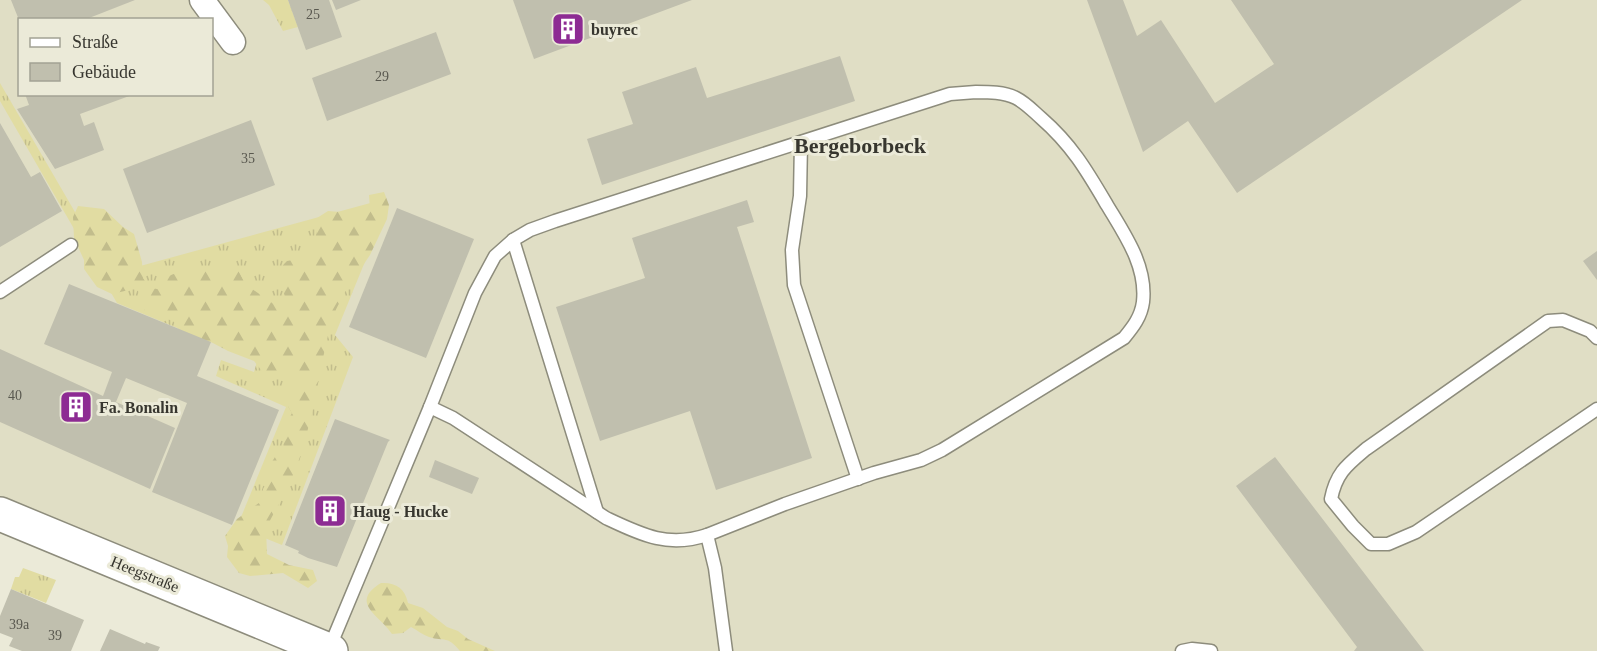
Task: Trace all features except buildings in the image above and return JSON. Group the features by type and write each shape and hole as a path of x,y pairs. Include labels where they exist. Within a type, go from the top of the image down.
{"street":[{"path":"202,0 233,42"},
{"name":"Heegstraße","path":"0,514 286,643 330,650"}],"lane":[{"path":"330,650 475,294 495,256 513,240 530,230 950,94 1000,93 1015,98 1053,128 1079,157 1134,249 1143,285 1143,302 1137,321 1124,338 942,450 921,460 785,504 694,540 673,542 630,530 597,512 453,418 430,407"},
{"path":"801,142 800,196 792,250 794,285 858,479"},
{"path":"513,240 597,512"},
{"path":"0,292 71,245"},
{"path":"1597,338 1590,331 1563,320 1548,321 1366,448 1344,467 1334,483 1331,499 1371,544 1388,544 1416,532 1597,409"},
{"path":"707,535 726,651"},
{"path":"1182,651 1192,649 1210,651"}],"shaded area":[{"path":"0,0 1597,0 1597,651 331,651 0,514"}],"green space":[{"path":"263,0 288,0 298,27 283,31 269,5"},
{"path":"0,83 111,274 374,202 382,220 335,335 353,357 282,545 237,527 286,407 216,376 221,360 254,372 258,358 211,342 117,303 0,101"},
{"path":"384,192 389,205 387,219 370,255 345,292 332,317 323,358 317,371 316,396 303,449 290,483 266,528 267,554 289,565 313,570 317,581 308,588 283,573 250,576 239,573 227,557 228,546 225,536 237,519 263,500 263,489 270,477 268,468 275,457 284,450 282,431 292,413 286,403 284,389 294,387 296,381 290,376 262,371 254,361 211,342 197,344 182,335 174,322 145,311 137,288 112,294 97,287 84,269 84,260 74,238 73,217 78,206 104,209 134,234 142,262 143,278 151,288 163,290 163,280 168,277 203,266 220,273 238,269 245,284 275,305 287,305 278,270 287,261 304,258 316,248 317,218 328,211 354,213 370,209 369,195"},
{"path":"23,568 56,580 46,603 11,589 15,577 19,577"},
{"path":"381,583 399,587 408,603 423,608 447,627 495,651 460,651 449,641 429,637 411,627 403,633 392,634 367,603 367,597"}],"place":[{"name":"buyrec","path":"568,29"},
{"name":"Fa. Bonalin","path":"76,407"},
{"name":"Haug - Hucke","path":"330,511"}],"district":[{"name":"Bergeborbeck","path":"860,145"}]}
